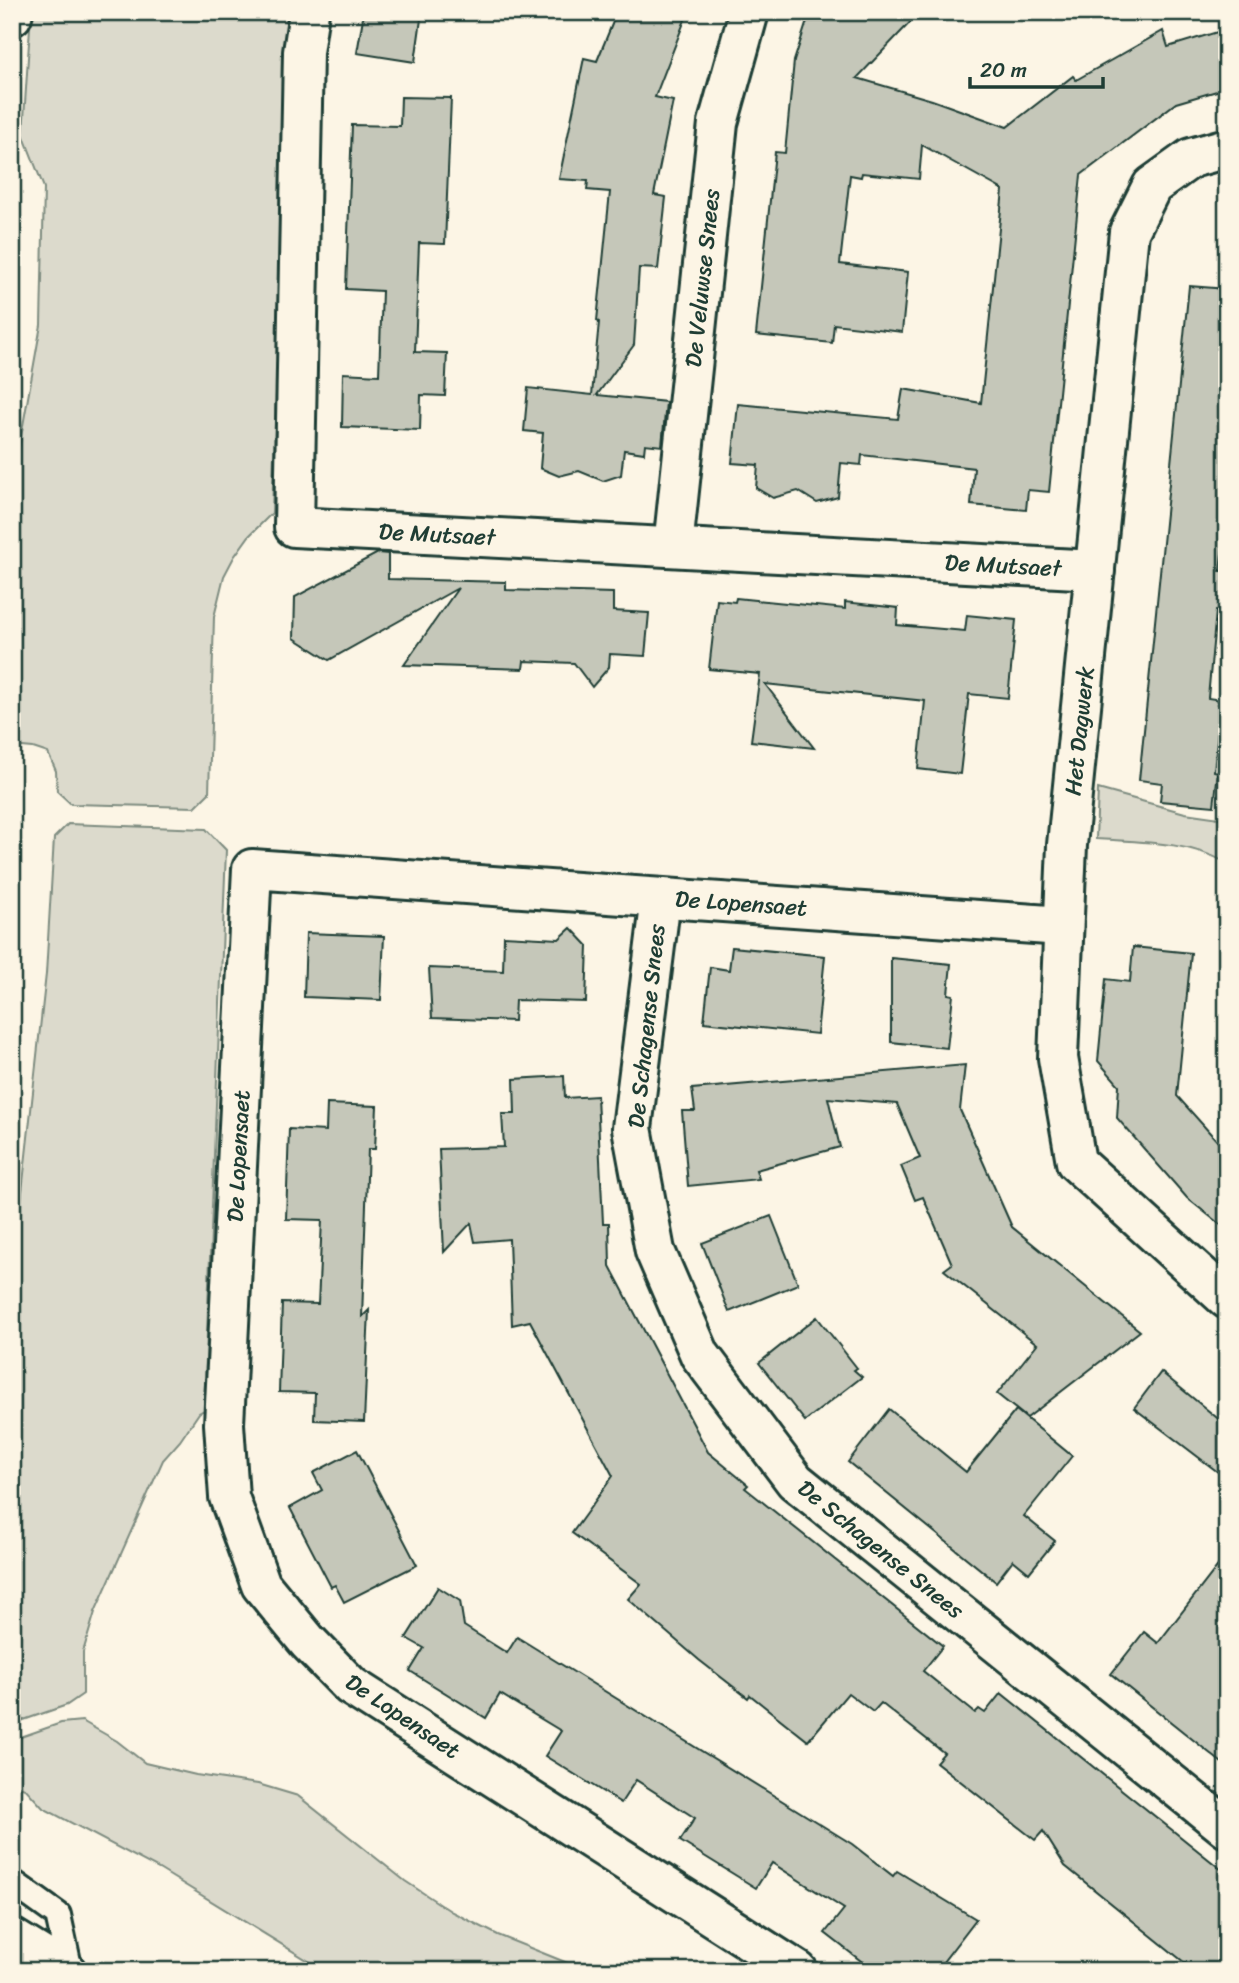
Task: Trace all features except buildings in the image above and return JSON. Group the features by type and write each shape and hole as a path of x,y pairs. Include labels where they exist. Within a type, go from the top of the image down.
{"street":[{"name":"De Mutsaet","path":"309,12 303,52 294,527 1095,570"},
{"name":"De Veluwse Snees","path":"673,547 718,123 749,12"},
{"name":"Het Dagwerk","path":"1227,148 1191,158 1152,186 1129,232 1067,845 1058,1058 1076,1162 1227,1299"},
{"name":"De Lopensaet","path":"798,1971 351,1686 308,1642 261,1585 229,1497 224,1424 253,869 1063,926"},
{"name":"De Schagense Snees","path":"661,898 632,1128 655,1251 700,1355 795,1481 1227,1828"},
{"path":"12,1938 68,1971"}],"lane":[{"path":"12,1882 58,1915 68,1971"}],"shaded area":[{"path":"31,12 292,12 284,157 272,513 249,536 224,576 214,617 209,793 195,807 71,804 57,791 56,771 48,753 12,746 14,476 41,325 44,188 23,134"},
{"path":"1098,789 1185,813 1227,819 1227,863 1196,850 1180,847 1096,839"},
{"path":"68,824 206,829 226,850 204,1410 163,1460 95,1612 83,1652 83,1694 67,1705 12,1724 12,1234 21,1201 46,974 54,838"},
{"path":"82,1721 117,1741 145,1763 196,1775 258,1784 298,1796 405,1881 452,1912 498,1935 570,1964 579,1971 325,1971 159,1869 43,1808 25,1788 12,1784 12,1740 61,1723"}]}
